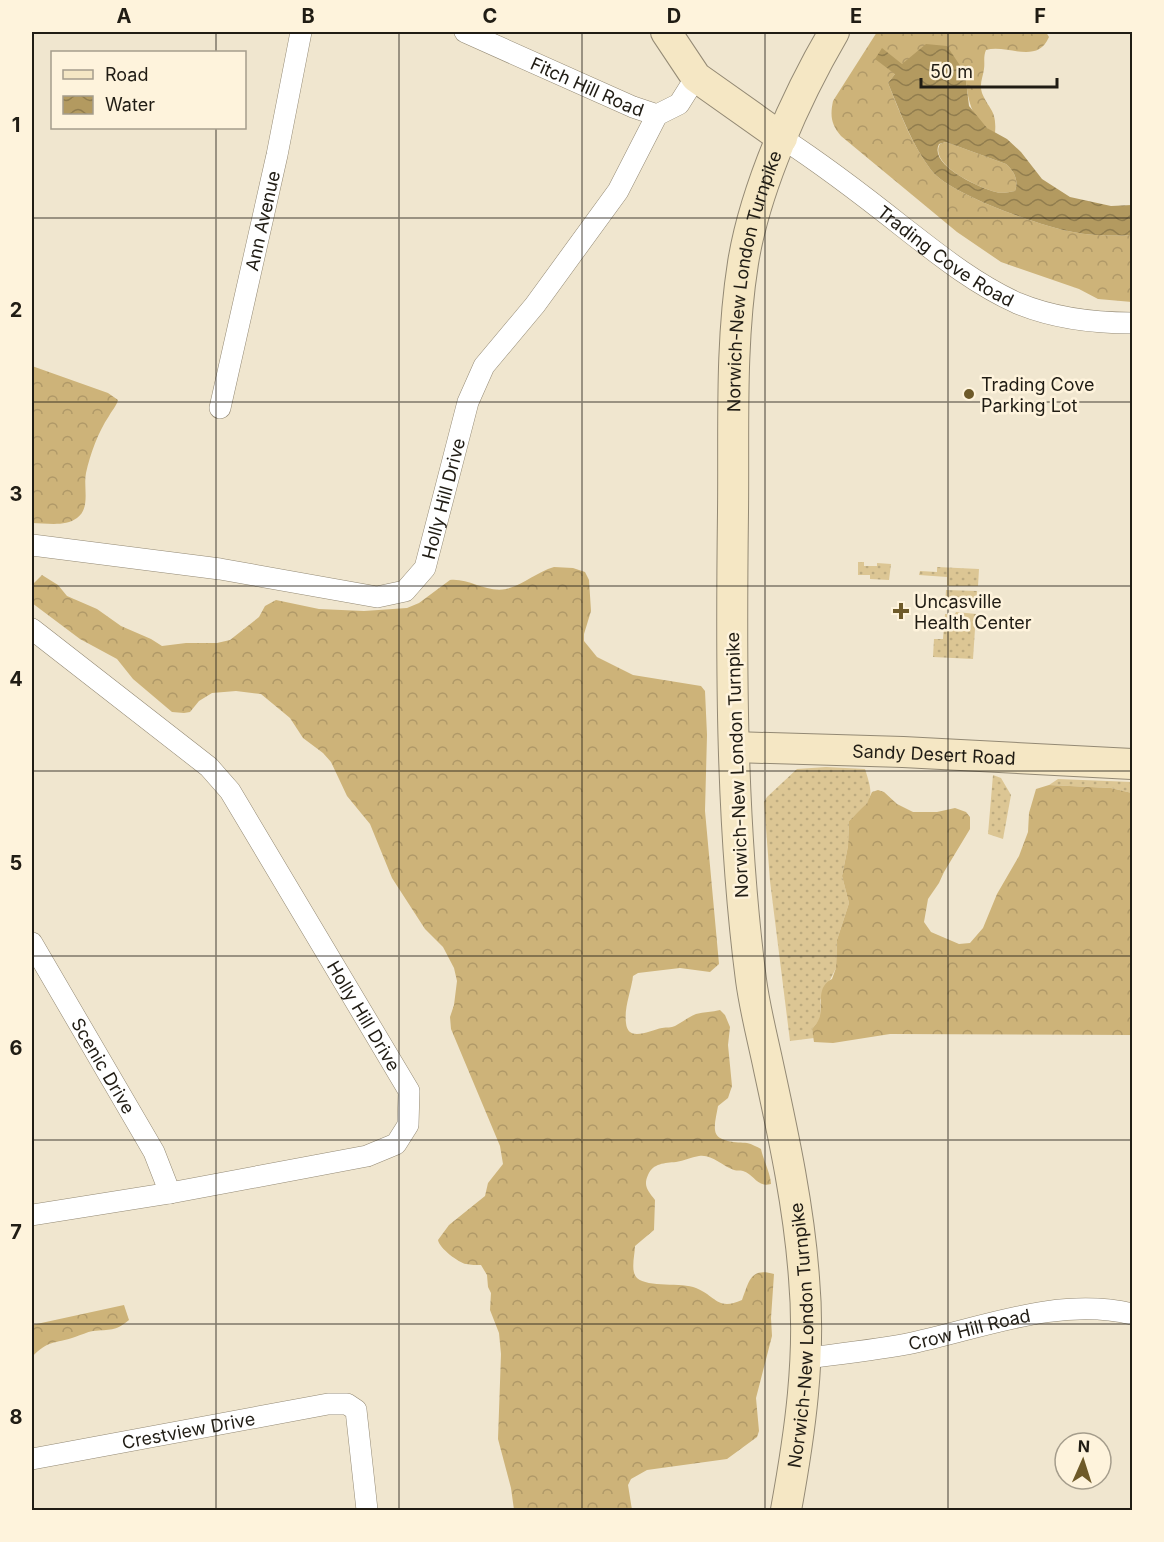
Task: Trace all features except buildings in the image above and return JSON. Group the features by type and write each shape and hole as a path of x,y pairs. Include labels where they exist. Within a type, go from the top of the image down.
{"main road":[{"path":"666,32 696,77 782,138"},
{"name":"Norwich-New London Turnpike","path":"786,1510 800,1429 807,1358 804,1278 795,1206 781,1125 752,986 739,872 732,614 733,380 743,262 752,223 782,138 812,69 834,32"},
{"name":"Sandy Desert Road","path":"734,747 892,751 1132,764"}],"street":[{"name":"Ann Avenue","path":"220,408 277,155 301,32"},
{"name":"Fitch Hill Road","path":"465,32 633,107 657,115 679,104 696,77"},
{"name":"Holly Hill Drive","path":"32,545 219,569 377,597 405,591 426,568 468,402 484,366 535,305 618,191 657,115"},
{"name":"Trading Cove Road","path":"782,138 826,166 956,268 983,285 1018,303 1049,314 1079,320 1132,323"},
{"name":"Holly Hill Drive","path":"32,628 209,767 230,791 409,1090 408,1125 396,1144 367,1156 170,1193 32,1215"},
{"name":"Scenic Drive","path":"32,943 154,1152 170,1193"},
{"name":"Crow Hill Road","path":"807,1358 906,1344 993,1322 1055,1311 1093,1308 1132,1314"},
{"name":"Crestview Drive","path":"32,1459 328,1404 347,1404 356,1410 367,1510"}],"shaded area":[{"path":"858,562 864,562 864,566 877,566 877,563 891,564 889,580 870,579 870,575 858,575"},
{"path":"937,567 979,569 978,586 947,586 947,577 919,575 920,571 937,572"},
{"path":"946,590 977,591 976,607 945,605"},
{"path":"956,612 976,614 973,659 933,657 934,639 943,639 945,614"},
{"path":"826,767 865,769 870,793 867,803 849,821 848,846 842,876 849,903 837,940 836,968 820,1000 820,1019 812,1029 814,1038 790,1041 770,881 764,802 797,769"},
{"path":"993,775 1001,778 1011,795 1003,839 988,834"},
{"path":"1058,779 1132,782 1132,793 1111,788 1049,785"}],"green space":[{"path":"877,32 1046,32 1049,37 1037,50 1021,52 1003,49 986,50 981,90 994,115 995,133 980,122 971,108 965,73 895,74 888,83 907,128 924,160 931,170 956,189 1019,217 1059,229 1095,235 1132,235 1132,302 1098,299 1079,289 1001,262 957,232 841,136 832,120 833,101"},
{"path":"946,142 1006,164 1015,176 1015,191 1003,193 979,186 948,167 941,160 938,152 940,144"},
{"path":"32,366 108,393 118,400 101,429 90,459 85,479 84,509 77,518 67,523 32,523"},
{"path":"554,567 573,568 585,572 589,580 591,611 584,641 597,657 633,675 701,686 705,691 707,735 705,811 719,964 710,972 680,968 638,973 633,976 626,1023 631,1032 640,1034 673,1027 699,1013 720,1010 725,1015 730,1027 728,1045 732,1086 728,1098 718,1106 715,1121 716,1134 723,1140 749,1143 761,1149 771,1184 762,1184 747,1173 734,1170 713,1158 704,1156 660,1164 648,1175 646,1185 655,1200 654,1230 635,1246 633,1267 637,1278 649,1283 690,1286 727,1304 742,1300 755,1274 766,1272 774,1274 772,1336 756,1398 759,1431 757,1437 727,1459 647,1470 631,1479 628,1485 632,1510 514,1510 511,1488 498,1439 501,1354 499,1333 490,1310 491,1293 487,1275 481,1265 466,1264 454,1258 445,1251 438,1240 449,1225 485,1196 488,1183 503,1164 500,1146 451,1029 450,1017 457,981 454,968 443,947 425,929 392,878 370,824 347,796 331,762 303,738 290,718 261,694 236,691 212,693 199,701 190,712 172,712 133,679 117,659 80,639 32,603 32,585 42,575 58,585 67,596 97,609 121,626 162,646 217,643 230,640 259,617 265,606 276,600 319,609 364,611 407,608 419,603 450,580 464,581 499,590 518,585"},
{"path":"1049,785 1111,788 1132,793 1132,1035 890,1034 833,1043 814,1042 812,1029 820,1016 822,990 832,979 836,968 837,940 849,903 842,876 848,846 849,821 867,803 872,792 878,790 884,792 897,804 913,812 937,812 955,808 966,812 970,817 970,829 928,899 924,922 931,932 959,944 970,943 983,928 997,894 1019,856 1028,832 1029,813 1036,789"},
{"path":"124,1305 129,1320 120,1326 91,1331 52,1343 32,1357 32,1325"}],"water":[{"path":"926,44 947,46 965,73 969,106 987,128 1007,139 1021,152 1042,179 1070,197 1111,206 1132,205 1132,235 1088,234 1040,224 976,199 941,179 924,160 902,117 888,83 895,74 875,59 882,48 902,64","holes":["946,142 1006,164 1015,176 1015,191 996,192 968,181 948,167 941,160 938,152 939,144"]}],"place":[{"name":"Trading Cove Parking Lot","path":"969,394"},
{"name":"Uncasville Health Center","path":"901,611"}]}
